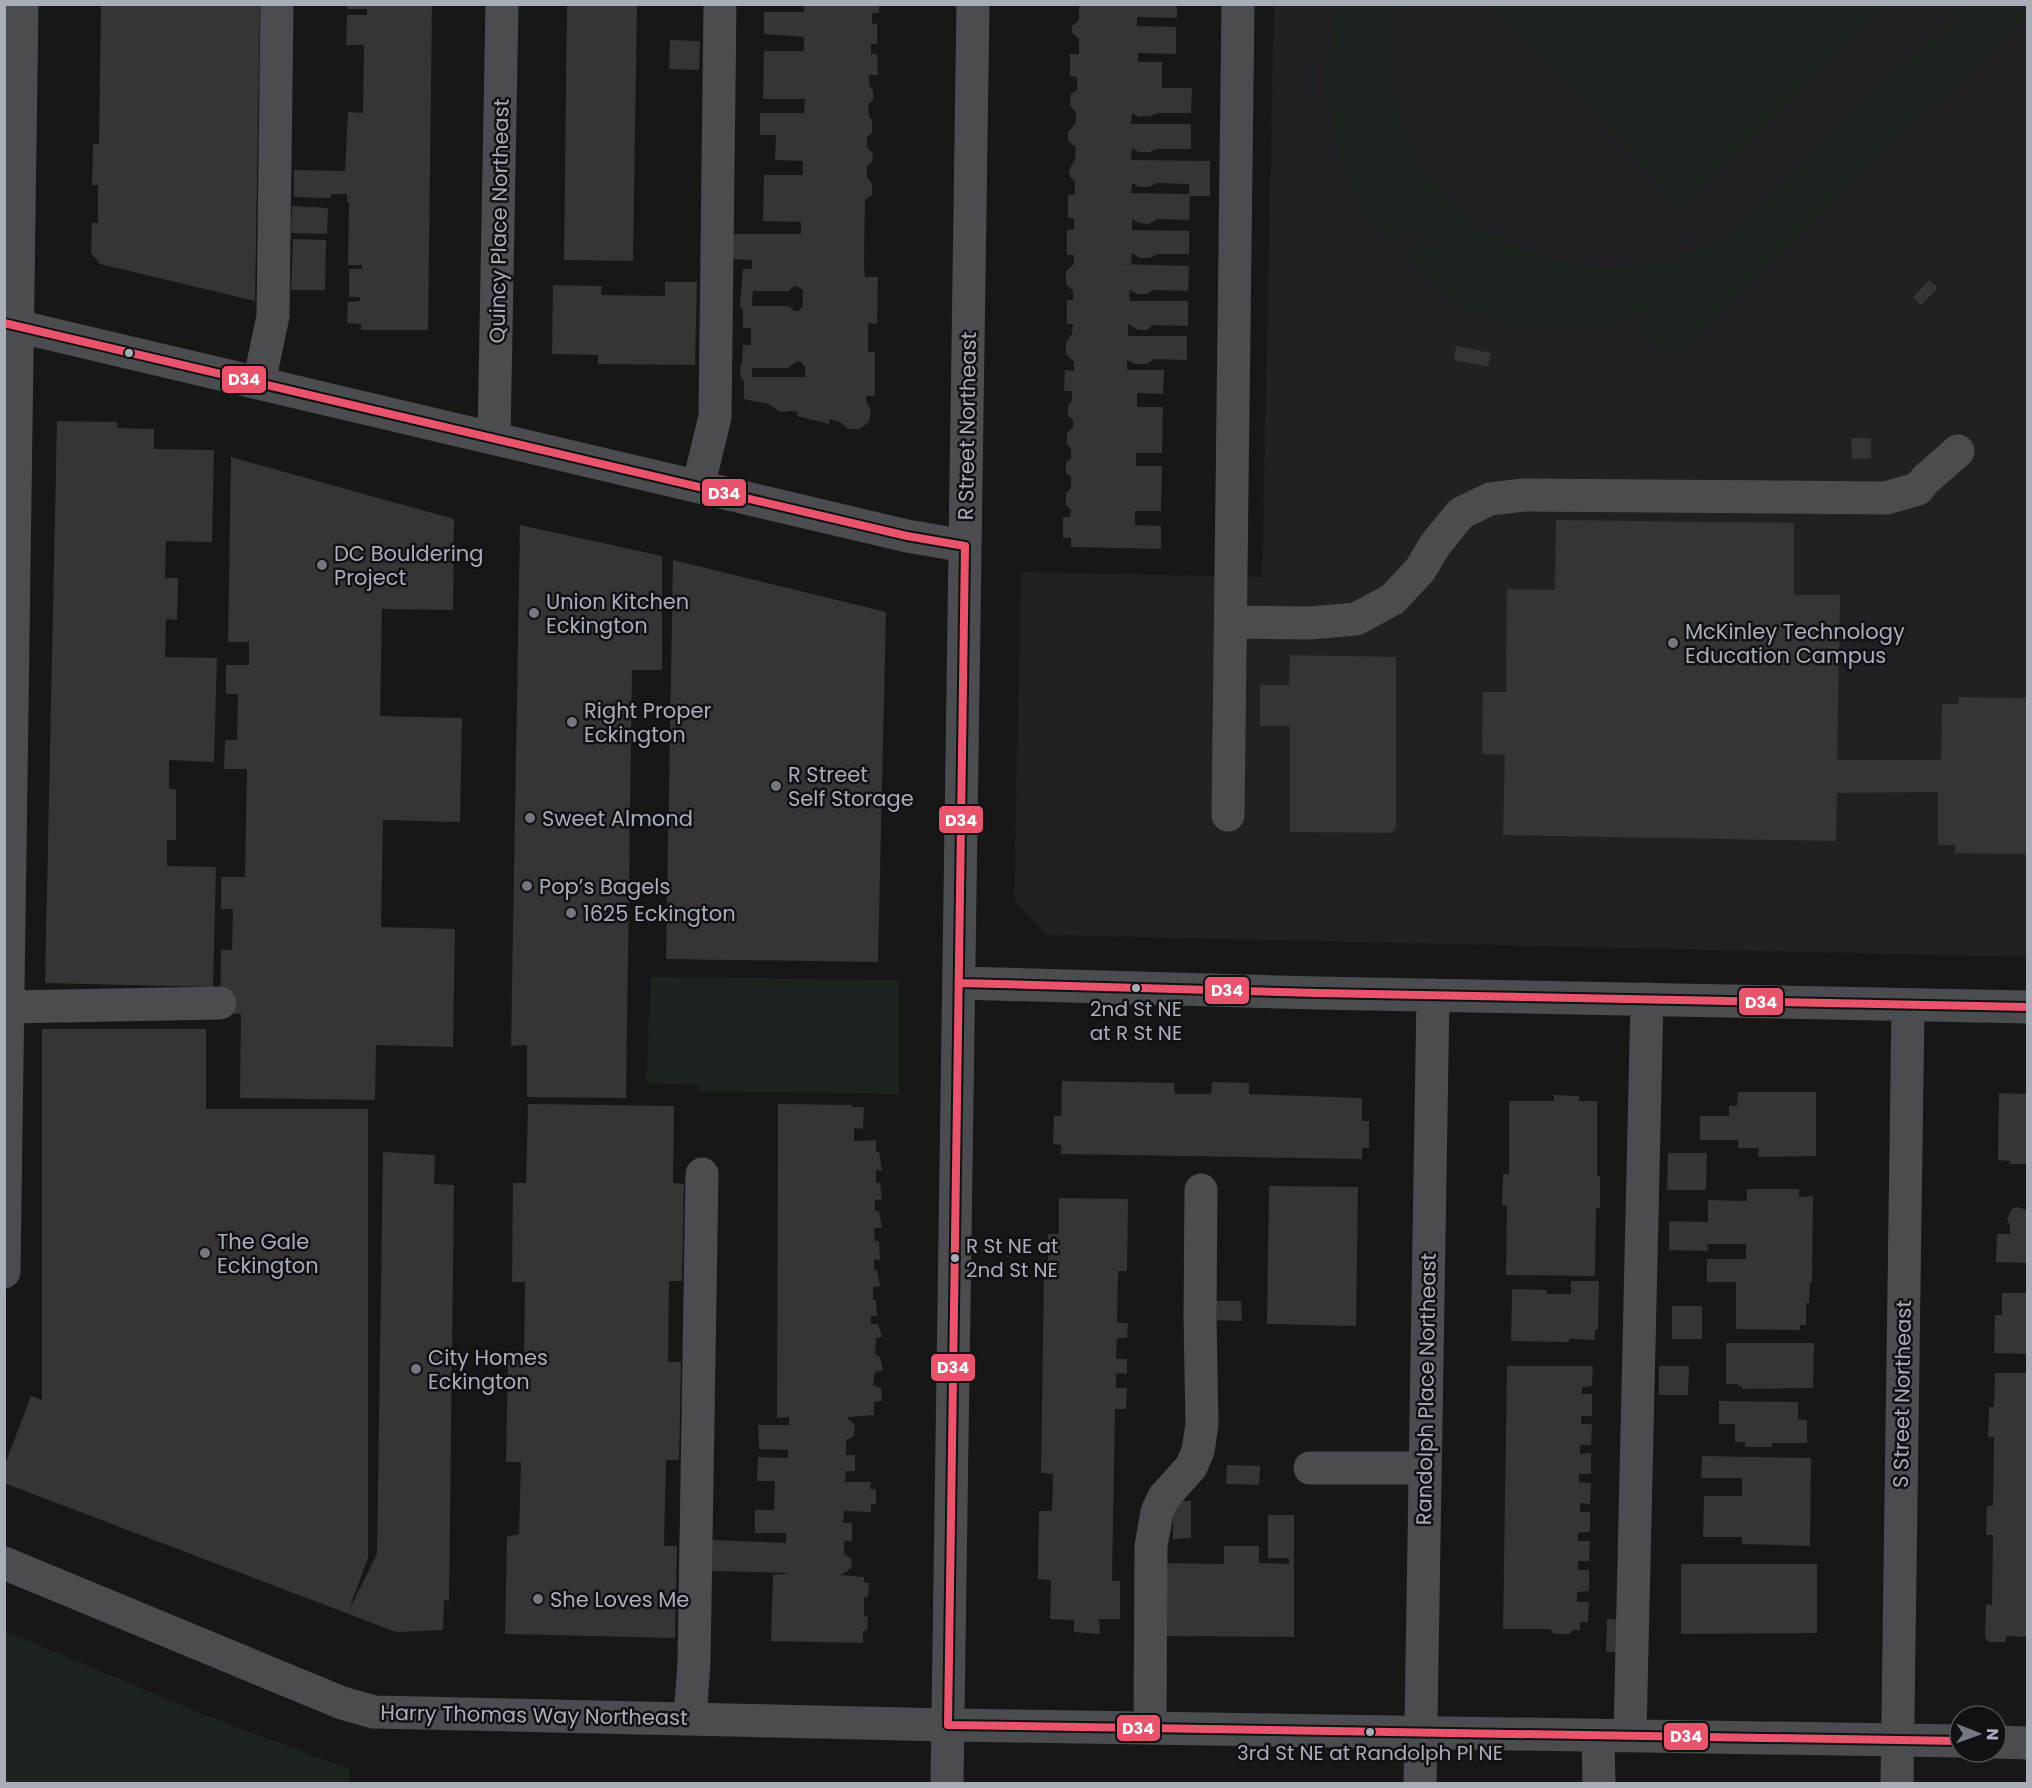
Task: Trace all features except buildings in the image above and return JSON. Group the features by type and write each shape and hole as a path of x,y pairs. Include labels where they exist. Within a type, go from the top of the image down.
{"street":[{"path":"4,1272 8,1007 11,324 22,4"},
{"path":"259,382 273,315 277,4"},
{"name":"Quincy Place Northeast","path":"494,438 502,4"},
{"path":"698,487 715,417 720,4"},
{"name":"R Street Northeast","path":"947,1784 973,4"},
{"path":"1228,815 1238,4"},
{"path":"11,324 907,536 965,546"},
{"path":"1231,622 1310,623 1356,619 1393,599 1420,570 1435,545 1461,513 1490,499 1524,495 1886,498 1918,489 1958,451"},
{"path":"960,983 2028,1007"},
{"name":"Randolph Place Northeast","path":"1420,1784 1433,995"},
{"path":"1630,1735 1647,999"},
{"path":"8,1007 220,1003"},
{"name":"S Street Northeast","path":"1897,1784 1908,1005"},
{"path":"690,1718 694,1663 702,1174"},
{"path":"1150,1728 1153,1524 1164,1497 1191,1467 1198,1451 1202,1424 1201,1190"},
{"path":"1310,1468 1425,1468"},
{"name":"Harry Thomas Way Northeast","path":"4,1563 342,1703 374,1712 948,1725 1948,1741"},
{"path":"1598,1735 1599,1784"},
{"path":"2008,1742 2028,1743"}],"shaded area":[{"path":"1274,5 2027,5 2027,957 1047,935 1014,900 1021,572 1262,577"},
{"path":"1338,5 1396,5 1391,57 1398,108 1417,156 1430,178 1453,206 1490,233 1537,254 1568,263 1601,267 1633,266 1664,260 1695,250 1725,235 1752,216 1971,5 2027,5 2028,13 1672,357 1638,326 1655,309 1620,321 1557,329 1515,326 1474,313 1450,297 1410,257 1425,242 1444,254 1400,210 1411,228 1397,244 1376,224 1352,187 1332,128 1326,90 1326,73 1330,39"},
{"path":"1488,5 1888,5 1682,205"},
{"path":"651,977 899,980 899,1094 699,1091 699,1085 646,1083"},
{"path":"5,1631 210,1717 350,1769 349,1783 5,1783"}],"transit line":[{"name":"D34","path":"4,323 907,536 965,546"},
{"name":"D34","path":"965,546 948,1725 1948,1741"},
{"name":"D34","path":"960,983 1318,993 2028,1007"}],"place":[{"name":"DC Bouldering Project","path":"322,565"},
{"name":"Union Kitchen Eckington","path":"534,613"},
{"name":"McKinley Technology Education Campus","path":"1673,643"},
{"name":"Right Proper Eckington","path":"572,722"},
{"name":"R Street Self Storage","path":"776,786"},
{"name":"Sweet Almond","path":"530,818"},
{"name":"Pop’s Bagels","path":"527,886"},
{"name":"1625 Eckington","path":"571,913"},
{"name":"2nd St NE at R St NE","path":"1136,988"},
{"name":"The Gale Eckington","path":"205,1253"},
{"name":"R St NE at 2nd St NE","path":"955,1258"},
{"name":"City Homes Eckington","path":"416,1369"},
{"name":"She Loves Me","path":"538,1599"},
{"name":"3rd St NE at Randolph Pl NE","path":"1370,1732"}]}
